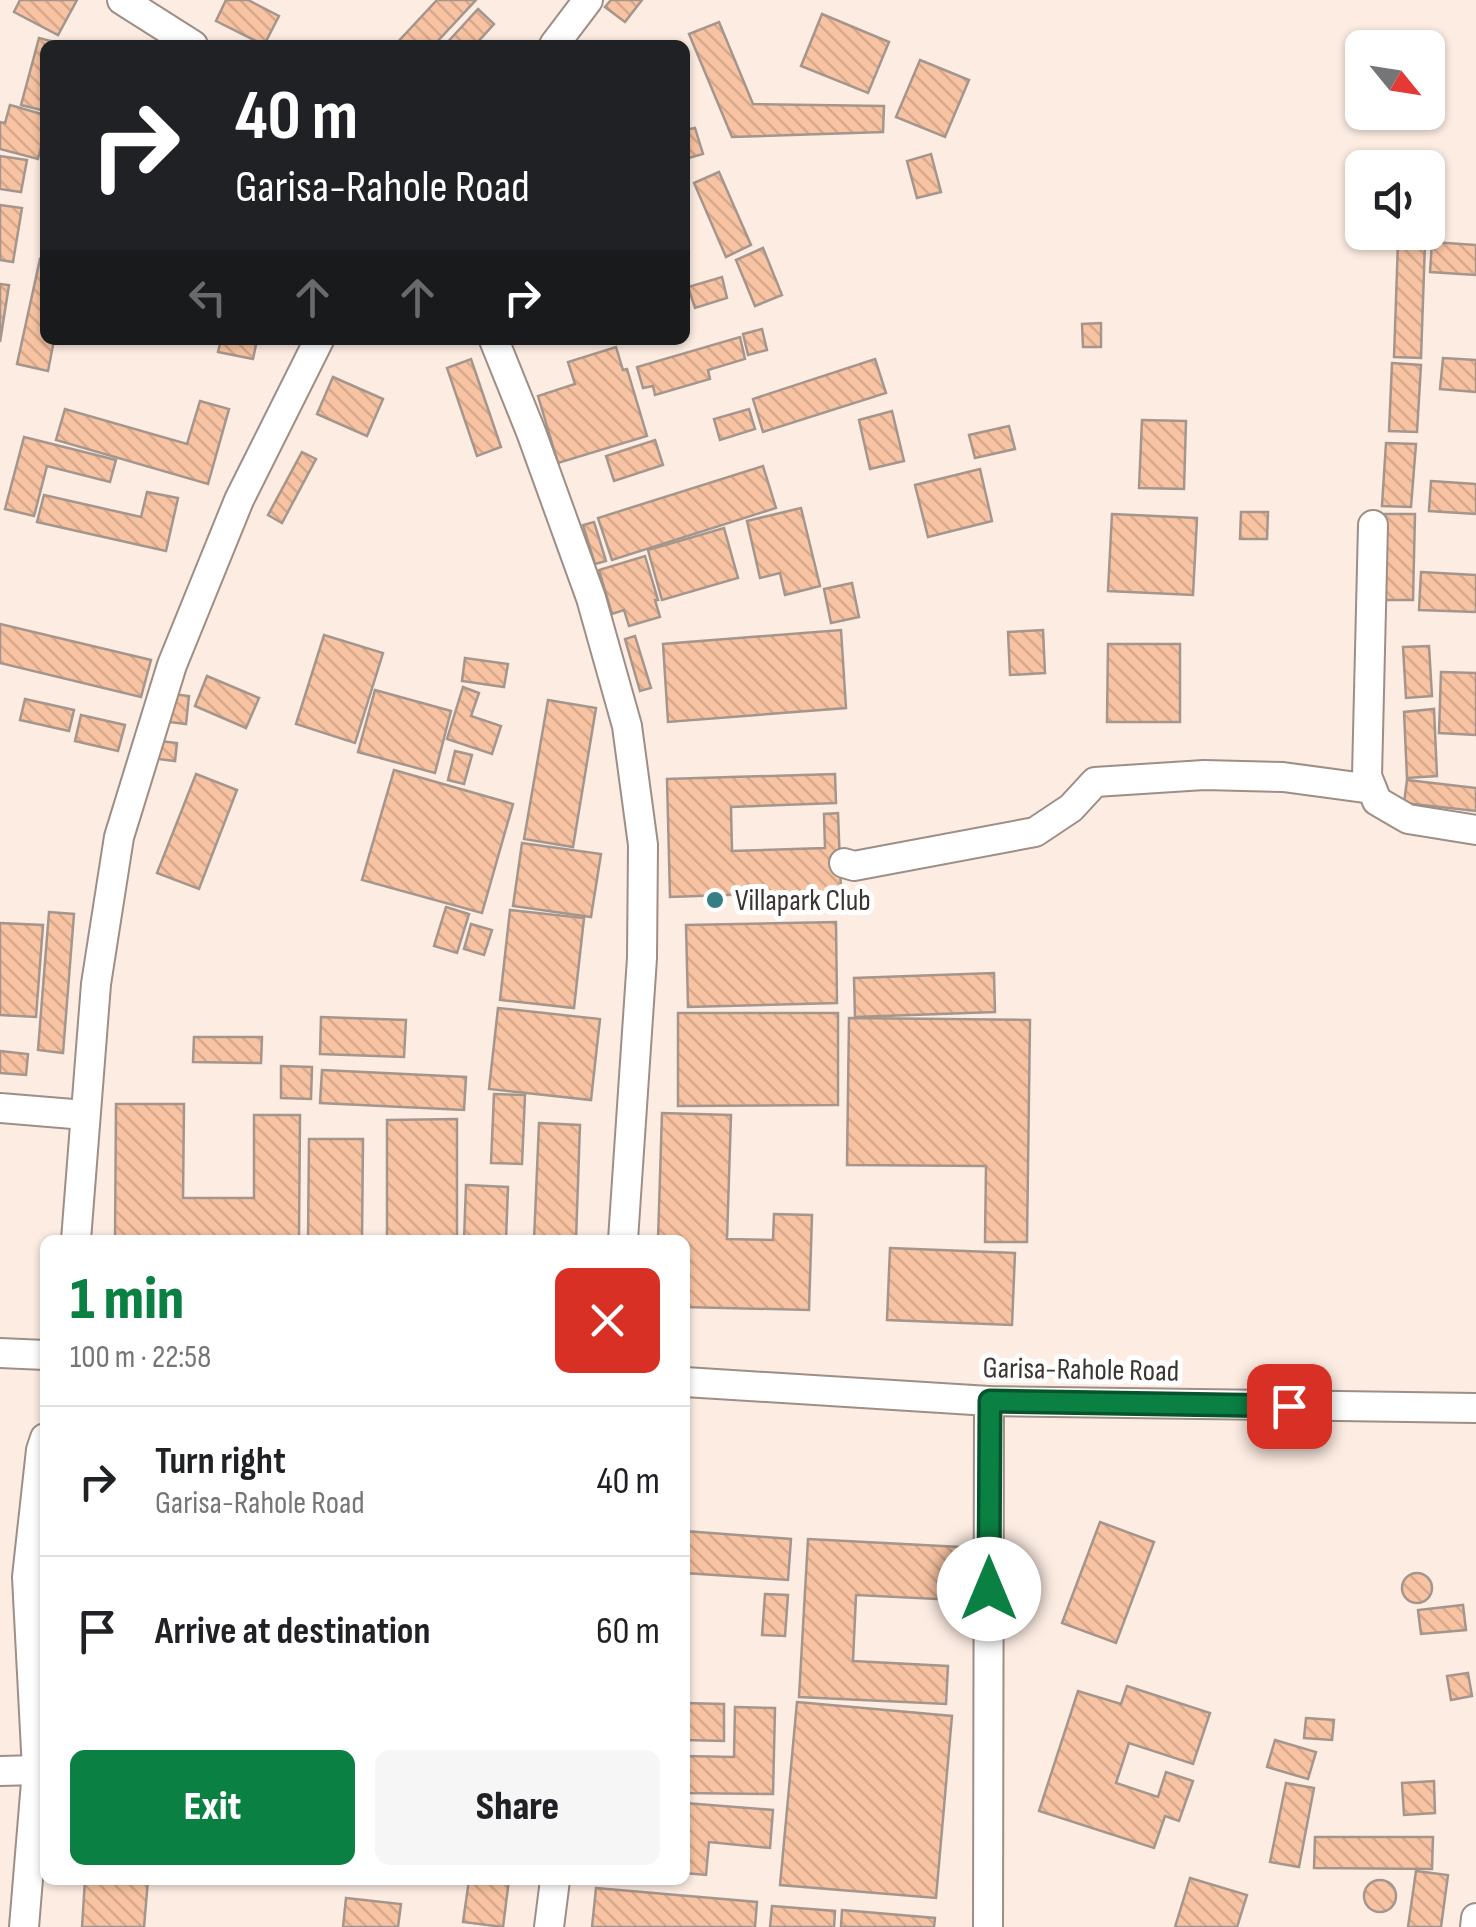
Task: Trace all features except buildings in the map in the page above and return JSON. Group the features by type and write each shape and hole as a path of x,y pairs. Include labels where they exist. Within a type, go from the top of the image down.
{"street":[{"path":"122,0 185,40"},
{"path":"558,40 588,0"},
{"path":"76,1235 96,984 119,837 172,665 238,500 316,345"},
{"path":"496,345 590,598 630,743 643,845 642,958 623,1235"},
{"path":"1373,525 1367,776 1377,800 1408,819 1476,830"},
{"path":"844,863 854,866 1035,832 1071,808 1094,782 1204,775 1283,777 1372,788"},
{"path":"0,1108 86,1115"},
{"path":"0,1352 40,1355"},
{"name":"Garisa-Rahole Road","path":"690,1382 990,1401 1476,1408"},
{"path":"988,1927 990,1401"},
{"path":"24,1927 37,1770 27,1577 40,1459"},
{"path":"0,1771 37,1770"},
{"path":"549,1927 554,1885"},
{"path":"1474,1927 1476,1918"}],"place":[{"name":"Villapark Club","path":"715,900"}],"route":[{"path":"989,1589 990,1401 1289,1406"}]}
